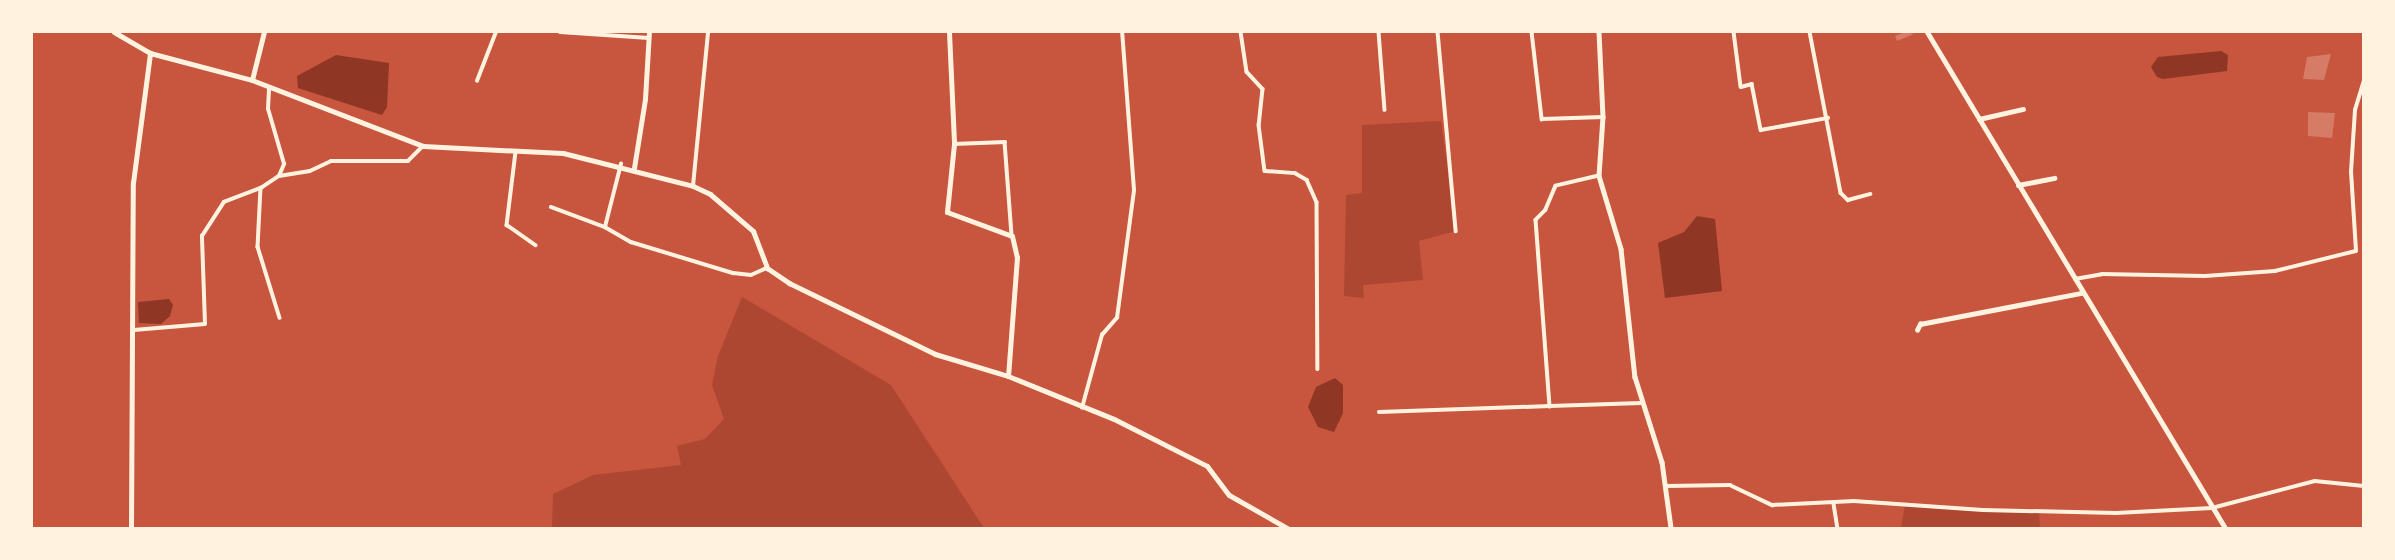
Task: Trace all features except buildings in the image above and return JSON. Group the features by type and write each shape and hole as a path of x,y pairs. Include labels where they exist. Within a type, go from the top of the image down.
{"main road":[{"path":"114,32 150,53 252,80 269,89 423,146 563,153 621,164 693,186 710,194 753,230 767,268 935,354 1008,376 1207,466 1229,495 1287,528"},
{"path":"949,32 954,145 947,212 1012,236 1016,270 1008,376"},
{"path":"1927,32 2073,280 2225,528"}],"street":[{"path":"252,80 264,32"},
{"path":"477,80 496,32"},
{"path":"560,32 649,35 634,168"},
{"path":"693,186 708,32"},
{"path":"1082,408 1102,335 1116,318 1134,190 1122,32"},
{"path":"1241,32 1247,72 1263,89 1259,125 1265,171 1296,173 1307,180 1317,202 1318,369"},
{"path":"1380,32 1385,110"},
{"path":"1438,32 1456,231"},
{"path":"1532,32 1542,119 1603,117"},
{"path":"1599,32 1603,117 1599,176 1621,249 1641,403 1666,486 1671,528"},
{"path":"1734,32 1741,88 1752,84 1761,130 1828,118"},
{"path":"1810,32 1841,193 1848,200 1870,194"},
{"path":"131,528 133,183 150,53"},
{"path":"2073,280 2102,274 2205,276 2275,271 2356,251 2351,172 2355,110 2364,81"},
{"path":"269,89 268,109 284,164 279,176"},
{"path":"1979,119 2023,109"},
{"path":"954,145 1005,142 1012,236"},
{"path":"134,330 205,324 202,236 225,202 261,188 279,176 310,171 331,161 408,160 423,146"},
{"path":"516,152 507,225 536,245"},
{"path":"604,227 621,164"},
{"path":"1550,406 1536,220 1546,210 1556,186 1599,176"},
{"path":"2017,185 2054,178"},
{"path":"261,188 258,247 280,318"},
{"path":"551,207 604,227 631,242 733,273 751,275 767,268"},
{"path":"1917,330 1920,324 2081,293"},
{"path":"1379,412 1641,403"},
{"path":"1666,486 1730,485 1772,505 1854,501 1983,510 2116,513 2212,508 2315,481 2364,486"},
{"path":"1834,504 1838,528"}],"shaded area":[{"path":"2221,51 2228,55 2227,71 2163,79 2157,77 2151,67 2158,57"},
{"path":"336,55 389,63 387,107 382,115 298,88 297,76"},
{"path":"1441,121 1456,231 1419,241 1423,280 1363,285 1364,298 1344,296 1346,195 1362,193 1362,125"},
{"path":"1697,216 1715,219 1722,291 1665,298 1658,243 1684,232"},
{"path":"742,297 891,385 984,528 552,528 553,494 593,475 681,465 677,446 705,439 724,419 712,385 718,356"},
{"path":"169,299 173,305 170,316 161,324 139,323 138,302"},
{"path":"1335,378 1343,385 1343,413 1334,432 1318,427 1308,407 1316,387"},
{"path":"1905,505 2039,511 2040,528 1901,528"}]}
